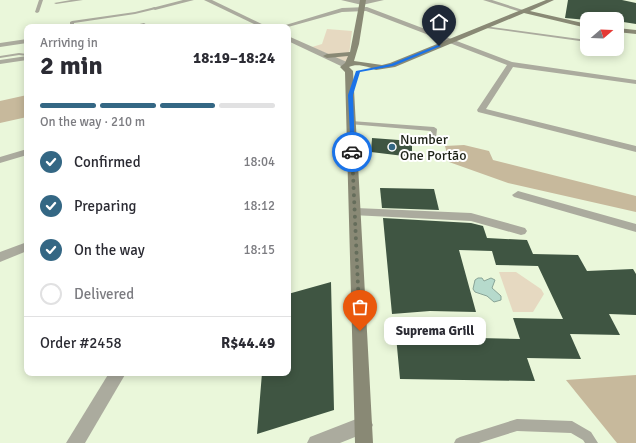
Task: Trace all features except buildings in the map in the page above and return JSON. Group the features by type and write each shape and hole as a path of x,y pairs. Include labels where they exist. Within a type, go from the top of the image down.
{"street":[{"path":"155,8 191,0"},
{"path":"207,0 259,24"},
{"path":"344,0 362,4 371,10 511,64 636,82"},
{"path":"291,24 381,0"},
{"path":"486,0 523,12 580,24"},
{"path":"291,39 348,66 360,69 384,67 551,0"},
{"path":"362,4 356,44 348,66 356,212 364,443"},
{"path":"624,31 636,32"},
{"path":"0,45 24,41"},
{"path":"350,95 360,69 356,44"},
{"path":"327,56 352,54"},
{"path":"0,62 24,57"},
{"path":"511,64 481,110 636,149"},
{"path":"0,160 24,153"},
{"path":"518,195 636,228"},
{"path":"356,212 471,217 521,231"},
{"path":"0,257 24,247"},
{"path":"75,443 116,376"},
{"path":"316,443 364,424"}],"lane":[{"path":"38,12 41,0"},
{"path":"56,3 81,0"},
{"path":"72,24 72,22 135,13 155,8"},
{"path":"486,27 580,39"},
{"path":"0,57 19,54 24,55"},
{"path":"351,123 434,129 434,138"},
{"path":"460,443 517,425 572,427 587,436 592,443"}],"shaded area":[{"path":"327,29 352,31 348,63 312,47 322,44"},
{"path":"24,96 24,118 0,123 0,101"},
{"path":"464,145 489,151 493,160 636,196 636,212 508,183 449,162 445,146"},
{"path":"499,272 516,272 541,289 544,294 533,312 513,312"},
{"path":"482,278 484,281 491,278 495,280 492,288 501,296 501,300 494,302 487,296 475,292 473,289 475,280"},
{"path":"636,375 636,443 617,443 566,380"}],"way so far":[{"path":"352,152 356,212 360,331"}],"place":[{"name":"Number One Portão","path":"392,147"},
{"name":"Suprema Grill","path":"360,331"}],"route":[{"path":"352,152 350,95 358,72 392,65 439,46"}]}
